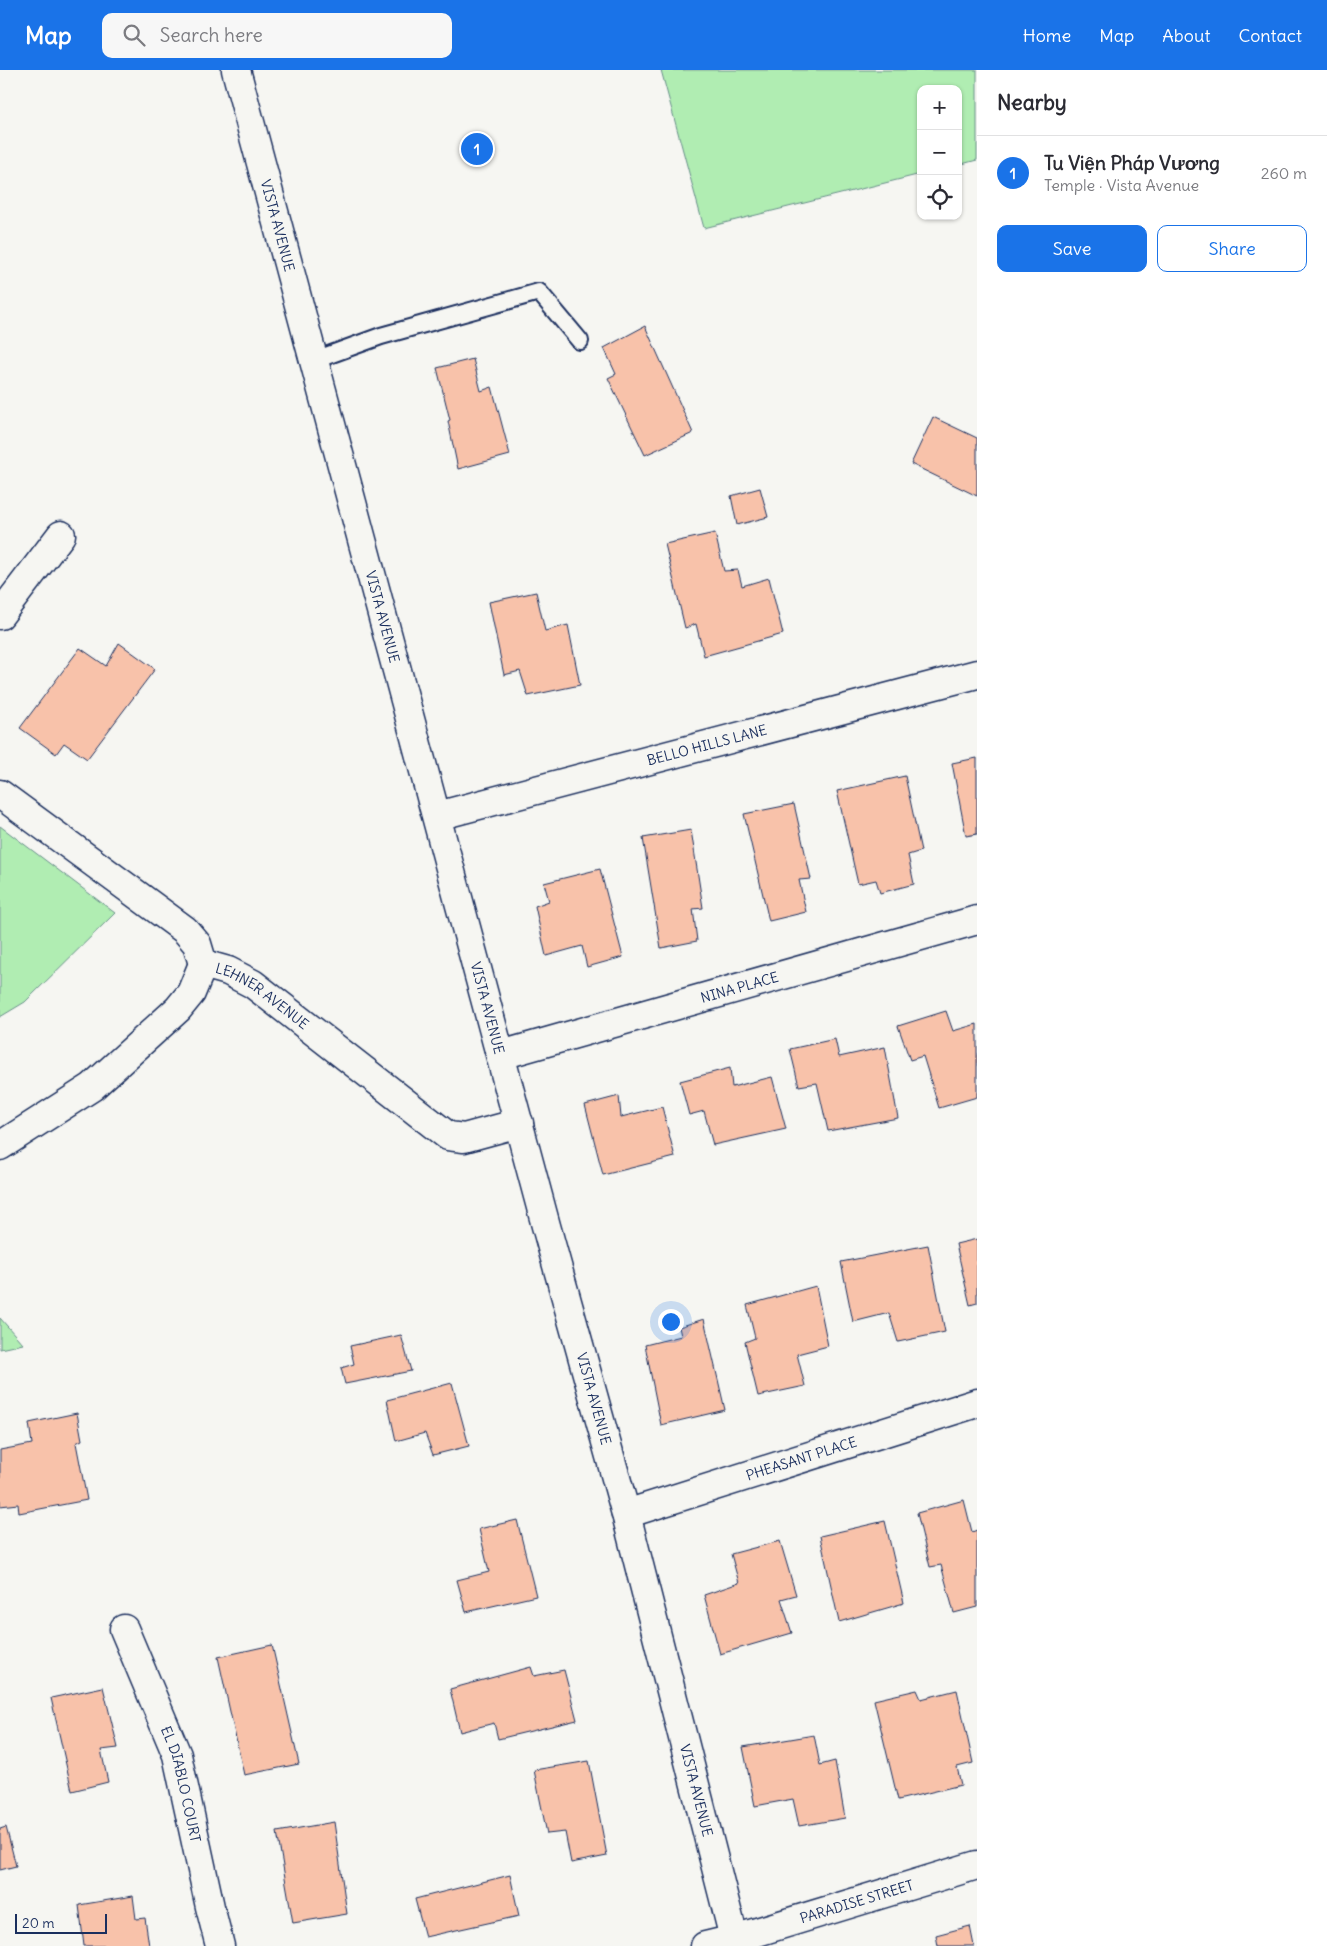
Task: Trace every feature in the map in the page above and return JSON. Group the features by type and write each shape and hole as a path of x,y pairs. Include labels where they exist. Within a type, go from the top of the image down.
{"street":[{"name":"VISTA AVENUE","path":"236,70 626,1514 735,1942"},
{"path":"0,615 62,535"},
{"name":"BELLO HILLS LANE","path":"437,816 977,674"},
{"name":"LEHNER AVENUE","path":"0,794 184,930 197,944 203,964 228,971 253,984 448,1136 464,1138 519,1123"},
{"name":"NINA PLACE","path":"501,1055 977,920"},
{"path":"0,1146 92,1087 178,1009 191,994 203,964"},
{"name":"PHEASANT PLACE","path":"626,1514 977,1403"},
{"name":"EL DIABLO COURT","path":"124,1629 177,1755 220,1946"},
{"name":"PARADISE STREET","path":"705,1946 735,1942 977,1864"}],"lane":[{"path":"315,360 381,336 540,292 580,341"}],"green space":[{"path":"661,70 977,70 977,160 962,164 962,85 917,85 917,175 704,228"},
{"path":"0,826 115,913 25,1002 0,1017"},
{"path":"0,1318 23,1344 0,1349"}],"building":[{"path":"645,326 693,433 645,455 608,378 616,374 604,348"},
{"path":"473,359 481,391 492,387 510,455 458,469 448,421 450,420 437,368"},
{"path":"933,417 977,438 977,496 911,464"},
{"path":"760,488 768,517 737,525 731,496"},
{"path":"715,533 724,571 738,570 742,586 769,578 783,634 704,656 696,624 685,628 665,544"},
{"path":"536,592 545,631 568,625 580,685 528,696 520,671 504,675 489,602"},
{"path":"119,643 155,669 87,759 64,743 56,754 20,728 80,648 106,666"},
{"path":"977,758 977,834 966,836 952,763"},
{"path":"905,776 921,851 908,855 914,884 880,893 876,880 858,884 837,791"},
{"path":"794,804 811,879 799,880 806,912 769,921 744,814"},
{"path":"691,830 703,908 693,909 697,941 661,948 643,838"},
{"path":"600,869 623,957 587,967 582,946 546,956 535,906 549,901 544,883"},
{"path":"946,1011 953,1031 977,1024 977,1097 939,1108 923,1056 910,1060 898,1026"},
{"path":"835,1039 839,1057 885,1047 898,1118 828,1131 817,1083 799,1086 790,1049"},
{"path":"730,1068 732,1087 772,1077 786,1129 713,1145 704,1111 689,1115 680,1081"},
{"path":"619,1096 621,1117 662,1107 675,1157 603,1175 585,1105"},
{"path":"977,1239 977,1303 970,1305 956,1244"},
{"path":"928,1245 945,1332 898,1342 889,1313 853,1322 841,1262"},
{"path":"816,1286 828,1346 797,1354 805,1386 758,1396 745,1342 755,1338 747,1305"},
{"path":"704,1319 725,1410 661,1425 645,1345 681,1336 679,1327"},
{"path":"401,1335 411,1371 345,1384 341,1368 354,1364 350,1346"},
{"path":"452,1383 469,1446 433,1455 425,1433 396,1441 387,1400"},
{"path":"77,1413 82,1440 76,1443 87,1500 19,1513 18,1504 0,1506 0,1450 32,1444 29,1423"},
{"path":"964,1500 972,1532 977,1530 977,1607 954,1613 941,1565 930,1567 917,1513"},
{"path":"517,1520 536,1596 466,1612 457,1580 489,1572 479,1529"},
{"path":"885,1521 904,1603 839,1622 820,1536"},
{"path":"780,1541 796,1595 781,1599 792,1633 720,1654 704,1595 739,1583 731,1554"},
{"path":"272,1645 299,1764 244,1775 218,1657"},
{"path":"531,1667 534,1676 564,1670 577,1720 498,1739 494,1723 460,1732 450,1689"},
{"path":"103,1687 118,1748 101,1750 108,1782 72,1791 51,1698"},
{"path":"917,1690 921,1699 957,1690 973,1763 957,1767 961,1785 898,1800 874,1700"},
{"path":"814,1735 820,1765 835,1761 845,1818 799,1826 793,1799 755,1806 743,1747"},
{"path":"589,1761 607,1856 571,1863 565,1832 547,1834 534,1770"},
{"path":"334,1822 347,1914 293,1923 277,1832"},
{"path":"6,1827 16,1866 0,1870 0,1829"},
{"path":"510,1875 519,1916 425,1937 415,1899"},
{"path":"133,1896 136,1919 145,1918 149,1946 84,1946 79,1905"},
{"path":"970,1926 974,1946 938,1946 936,1935"}],"place":[{"name":"Tu Viện Pháp Vương","path":"477,149"}]}
